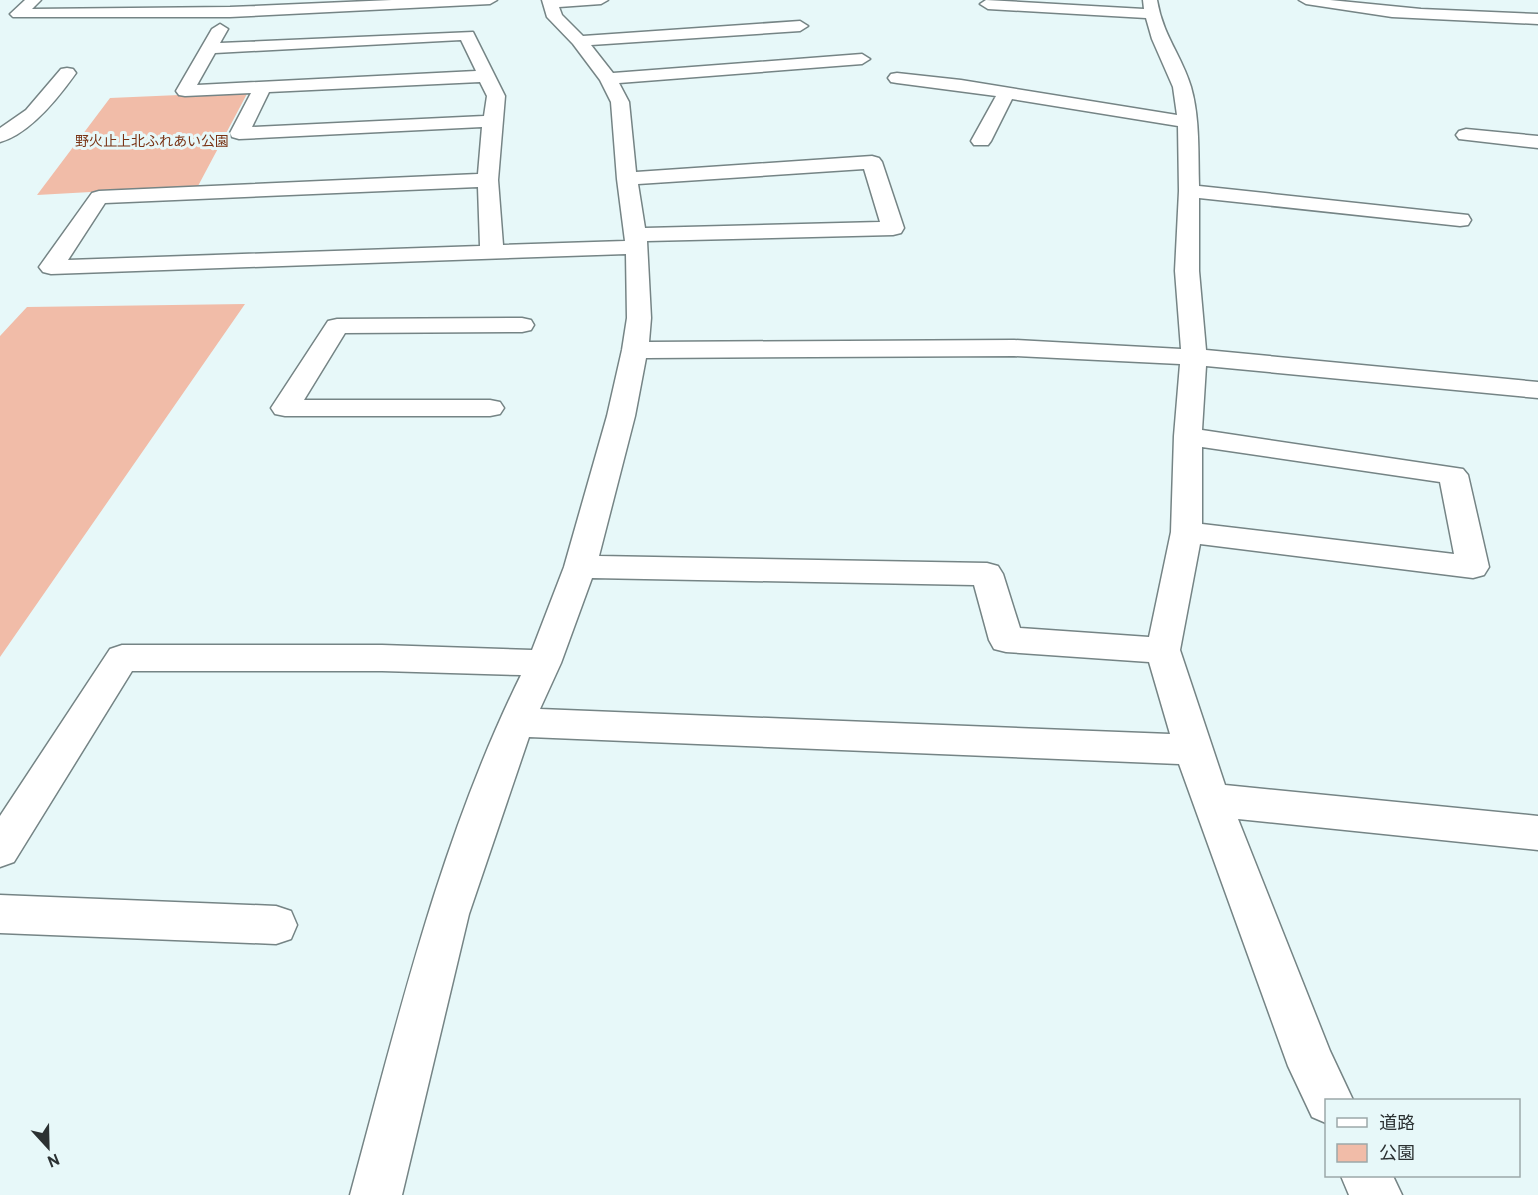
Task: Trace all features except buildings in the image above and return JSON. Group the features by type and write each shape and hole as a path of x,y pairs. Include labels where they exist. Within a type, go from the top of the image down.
{"street":[{"path":"34,0 18,14 230,12 293,4 490,0"},
{"path":"376,1195 448,914 516,722 544,663 580,567 621,416 635,350 639,318 636,241 627,179 620,102 608,79 579,41 555,17 549,2 601,0"},
{"path":"1306,0 1376,12 1538,19"},
{"path":"988,4 1151,7 1182,87 1189,191 1187,271 1194,357 1188,436 1187,532 1163,650 1193,750 1211,800 1308,1055 1328,1099"},
{"path":"230,12 185,91 488,76"},
{"path":"579,41 800,26"},
{"path":"210,48 467,35 496,96 488,180 492,252"},
{"path":"608,79 862,59"},
{"path":"0,136 33,114 67,73"},
{"path":"897,78 1186,122"},
{"path":"262,88 239,133 492,121"},
{"path":"981,141 1006,93"},
{"path":"1466,135 1538,142"},
{"path":"488,180 99,197 51,267 492,252 636,241 893,228 872,162 627,179"},
{"path":"1189,191 1460,220"},
{"path":"490,408 285,408 337,326 522,325"},
{"path":"635,350 1014,348 1194,357 1538,390"},
{"path":"1187,532 1473,567 1453,475 1188,436"},
{"path":"580,567 987,574 1006,640 1163,650"},
{"path":"0,850 122,658 382,658 544,663"},
{"path":"516,722 1193,750"},
{"path":"1211,800 1538,833"},
{"path":"0,914 276,925"},
{"path":"1367,1177 1376,1195"}],"green space":[{"name":"野火止上北ふれあい公園","path":"248,92 198,186 37,195 110,98"},
{"path":"245,304 0,657 0,336 27,307"}]}
